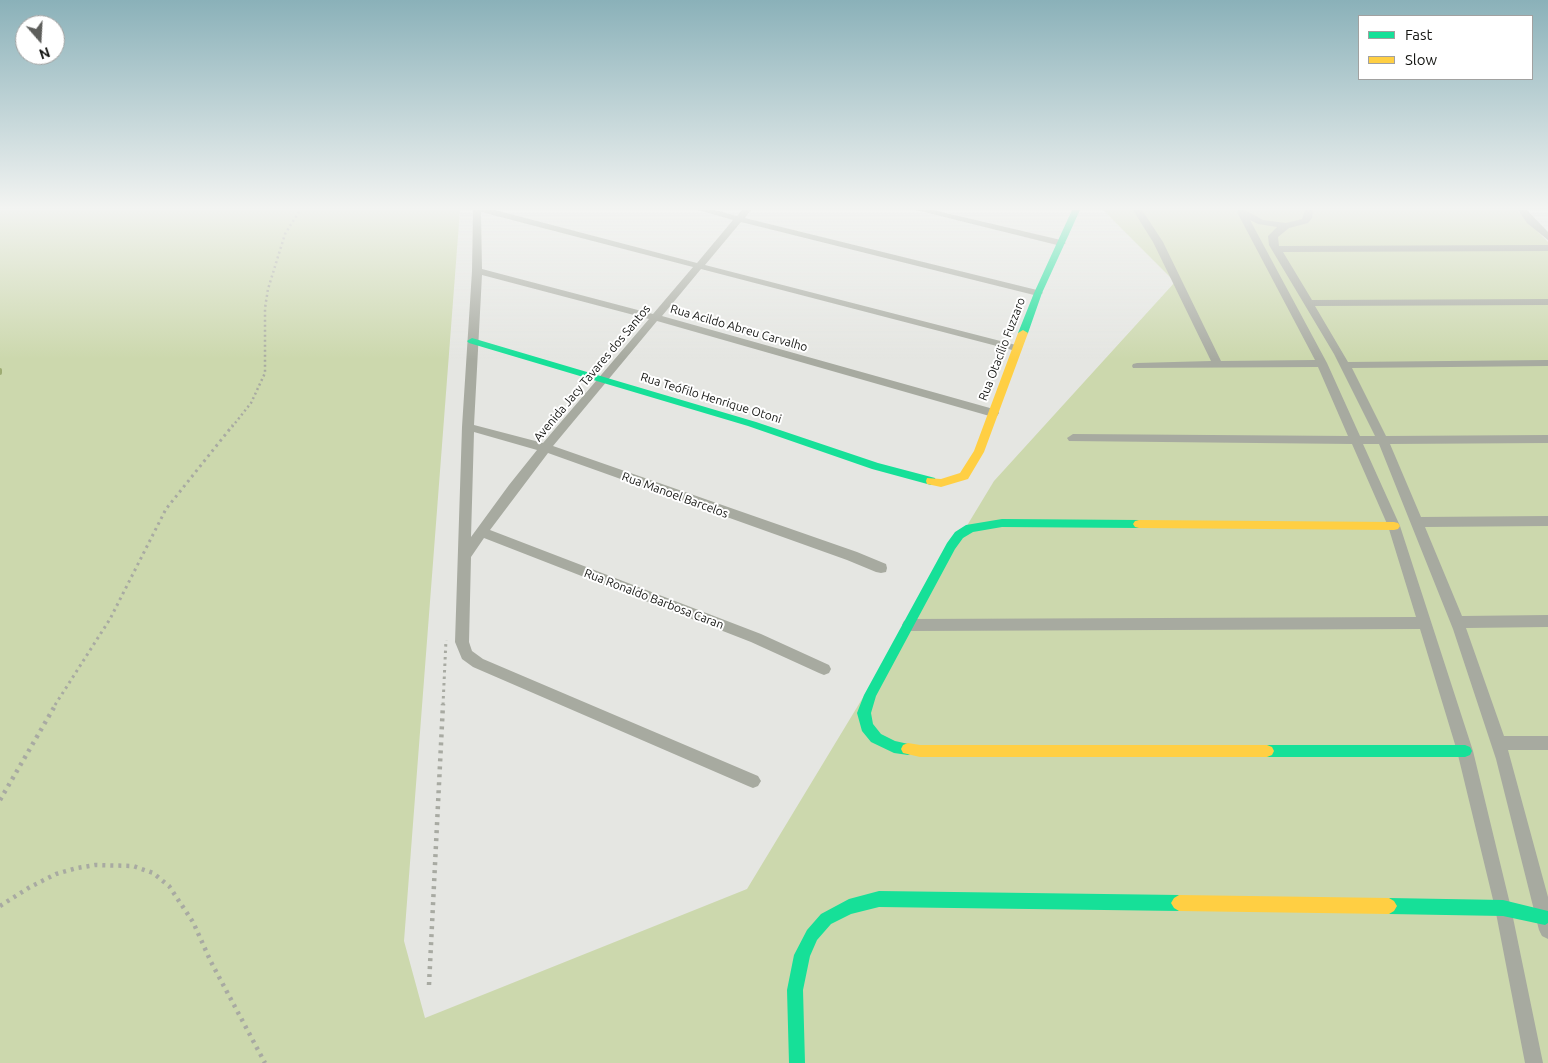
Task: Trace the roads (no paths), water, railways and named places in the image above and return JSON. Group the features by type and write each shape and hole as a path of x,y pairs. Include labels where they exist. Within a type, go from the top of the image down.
{"street":[{"path":"477,260 468,427 464,557 462,642 467,655 478,663 754,781"},
{"path":"674,260 1016,348"},
{"name":"Avenida Jacy Tavares dos Santos","path":"464,557 513,488 705,260"},
{"path":"912,260 1038,293"},
{"name":"Rua Otacílio Fuzzaro","path":"941,483 964,476 979,452 1016,348 1053,260"},
{"path":"1168,260 1218,365"},
{"path":"1266,260 1322,363 1394,526 1465,751 1502,908 1534,1063"},
{"path":"1283,260 1345,365 1382,440 1457,622 1498,743 1543,888 1548,930"},
{"name":"Rua Acildo Abreu Carvalho","path":"477,271 657,318 992,413"},
{"path":"1308,303 1548,302"},
{"name":"Rua Teófilo Henrique Otoni","path":"472,341 752,424 876,466 923,480 941,483"},
{"path":"1137,366 1322,363"},
{"path":"1345,365 1548,363"},
{"name":"Rua Manoel Barcelos","path":"468,427 546,448 852,556 881,568"},
{"path":"1073,438 1548,439"},
{"path":"1417,522 1548,521"},
{"path":"1394,526 986,524 970,528 959,535 870,695 864,712 867,727 876,738 894,747 920,751 1465,751"},
{"name":"Rua Ronaldo Barbosa Caran","path":"481,532 746,635 824,670"},
{"path":"1457,622 1548,621"},
{"path":"909,625 1426,623"},
{"path":"1498,743 1548,743"},
{"path":"797,1063 794,990 805,948 812,935 826,919 850,907 880,899 1502,908 1545,916"}]}
